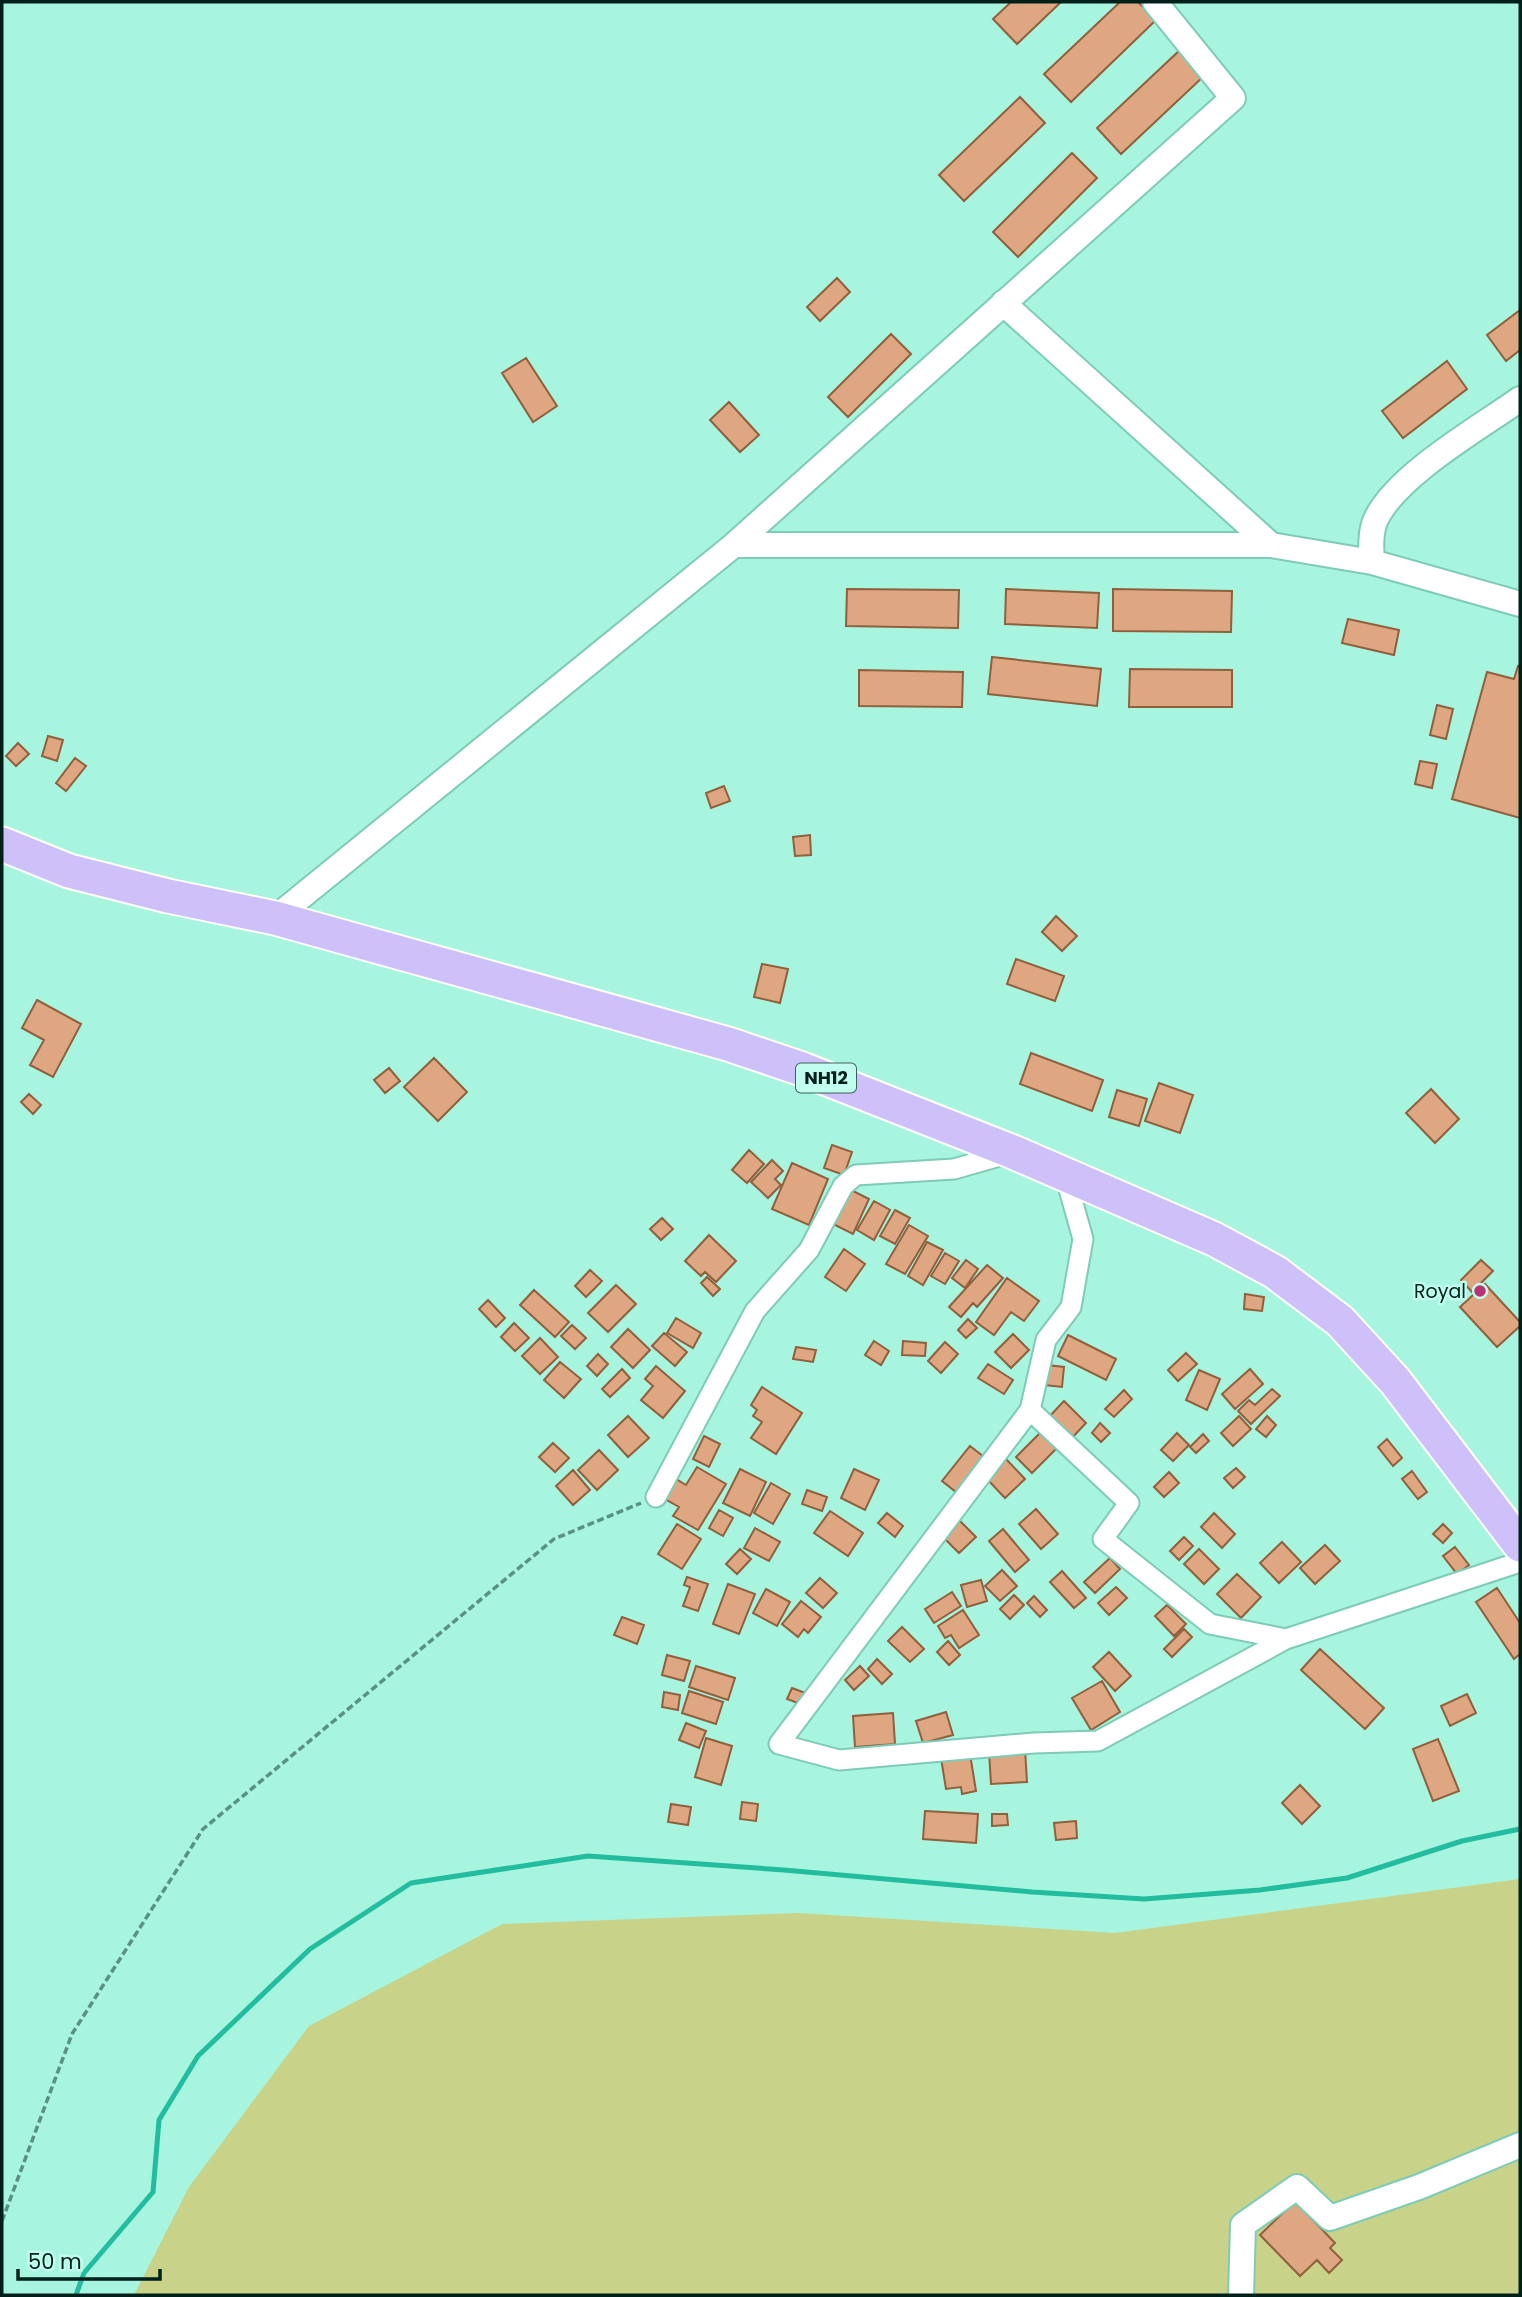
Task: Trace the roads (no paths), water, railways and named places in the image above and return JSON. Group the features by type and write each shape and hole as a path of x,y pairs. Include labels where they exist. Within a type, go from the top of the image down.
{"highway":[{"name":"NH12","path":"2,844 69,871 168,896 275,918 728,1044 802,1069 1013,1152 1214,1239 1275,1272 1340,1321 1395,1381 1520,1545"}],"street":[{"path":"275,918 734,545 1233,98 1155,2"},
{"path":"1003,303 1271,545"},
{"path":"1372,562 1371,544 1376,520 1411,476 1520,399"},
{"path":"734,545 1271,545 1372,562 1520,604"},
{"path":"656,1497 755,1311 810,1250 843,1186 856,1175 954,1169 1013,1152"},
{"path":"1065,1175 1083,1239 1072,1307 1046,1340 1030,1410 779,1744 839,1760 1034,1743 1098,1741 1286,1639 1520,1562"},
{"path":"1030,1410 1129,1503 1102,1539 1210,1624 1286,1639"},
{"path":"1241,2295 1242,2225 1297,2187 1330,2218 1419,2187 1520,2145"}],"waterway":[{"path":"76,2295 84,2273 153,2192 159,2120 198,2056 310,1949 411,1883 588,1856 1144,1899 1260,1890 1347,1878 1462,1841 1520,1829"}],"place":[{"name":"Royal","path":"1480,1291"}]}
